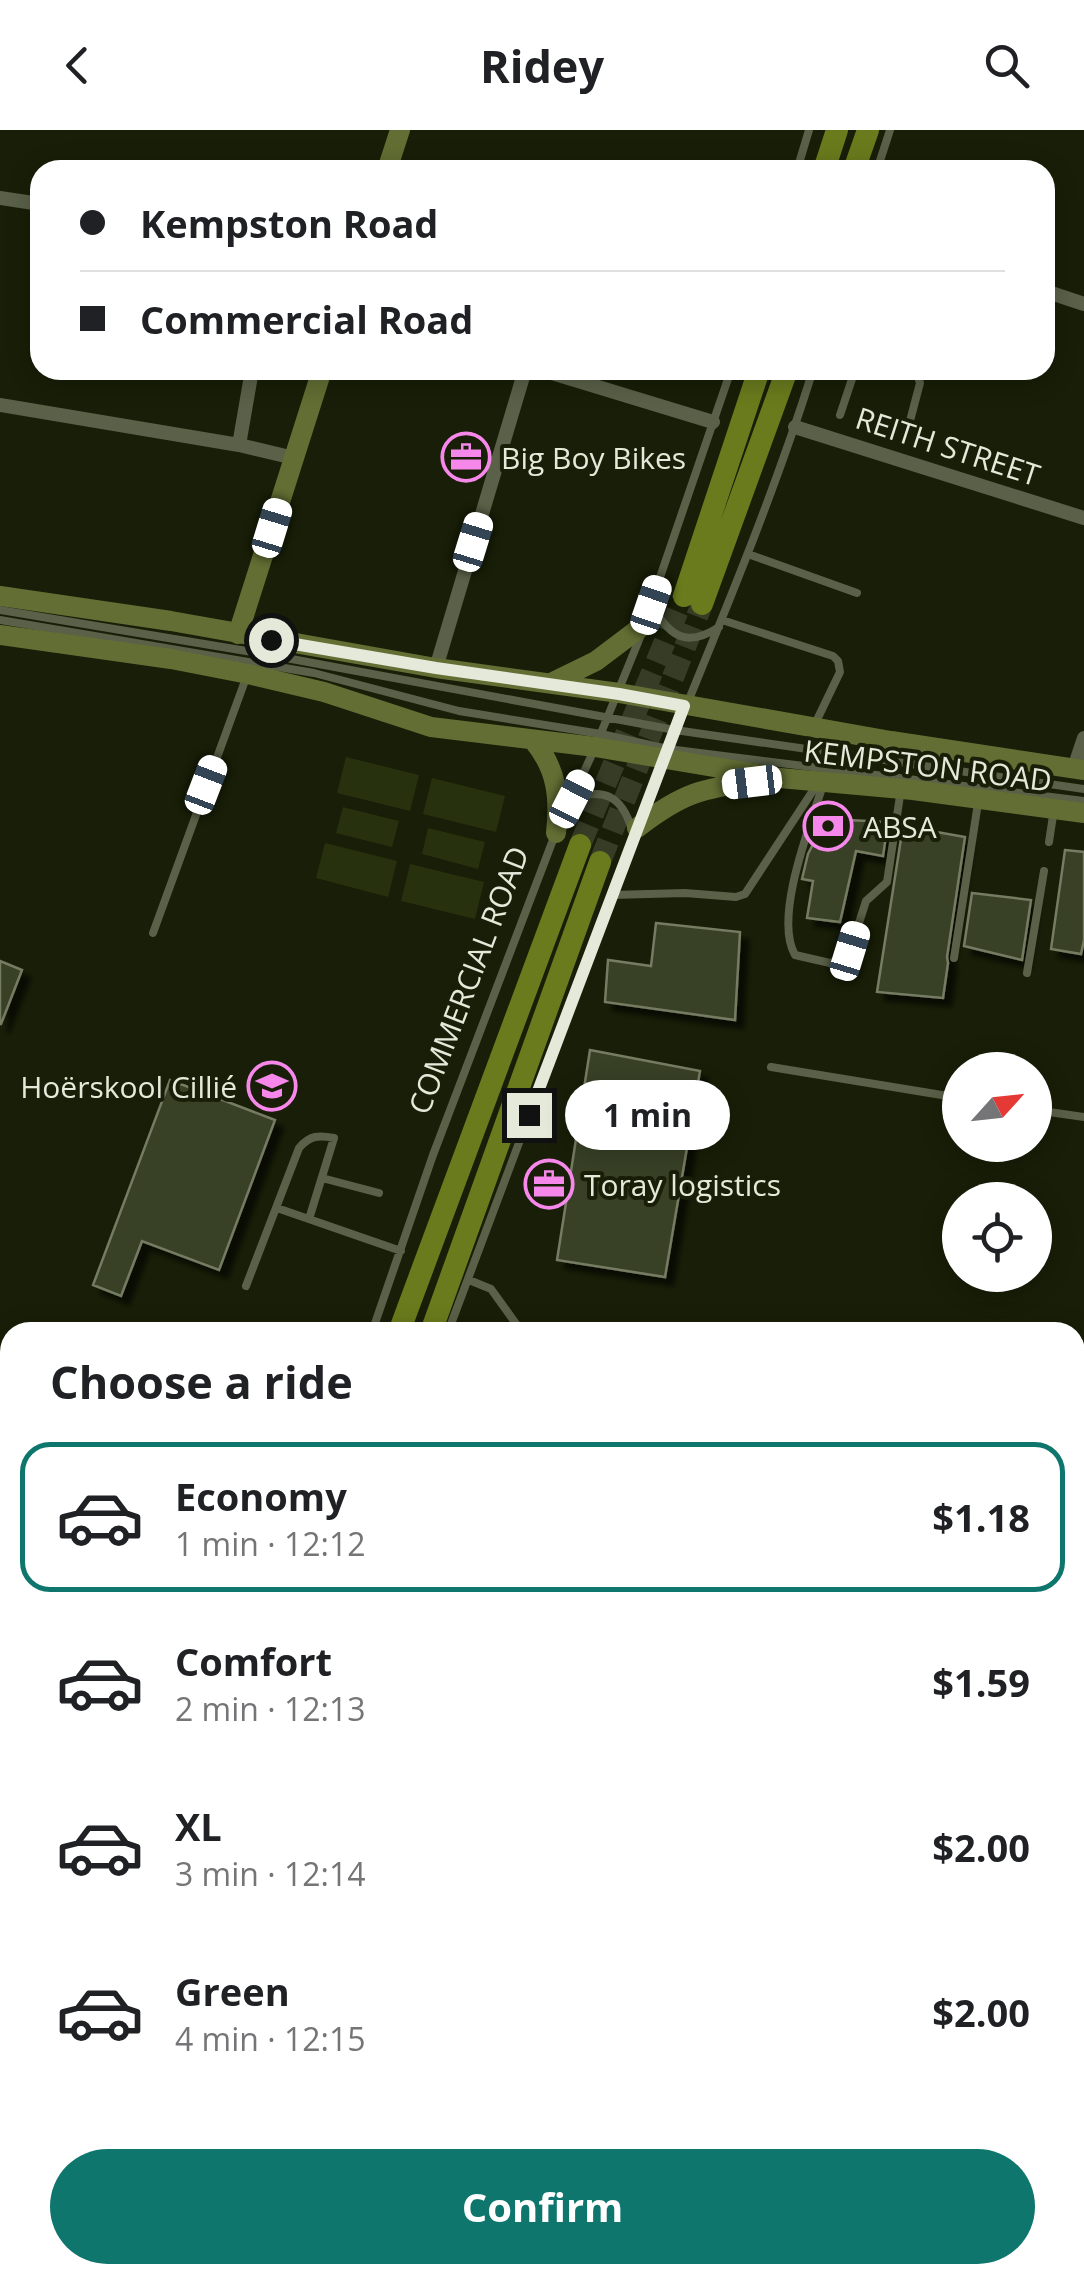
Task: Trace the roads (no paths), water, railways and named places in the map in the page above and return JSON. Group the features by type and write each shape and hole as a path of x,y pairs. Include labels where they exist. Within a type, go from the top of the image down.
{"main road":[{"path":"390,160 400,130"},
{"path":"827,160 837,130"},
{"path":"858,160 868,130"},
{"path":"238,634 319,380"},
{"path":"756,380 694,600 784,380"},
{"name":"KEMPSTON ROAD","path":"0,596 171,620 436,668 1079,769"},
{"path":"550,684 596,661 648,614"},
{"name":"KEMPSTON ROAD","path":"0,635 248,674 324,692 431,727 533,740 598,740 780,778 902,789 1084,813"},
{"path":"533,740 556,779 556,834"},
{"path":"635,833 666,806 706,789 780,778"},
{"name":"COMMERCIAL ROAD","path":"403,1322 580,845"},
{"path":"435,1322 600,862"}],"street":[{"path":"0,198 30,202"},
{"path":"1055,294 1084,304"},
{"path":"239,445 250,380"},
{"path":"436,668 522,380"},
{"path":"575,380 713,422"},
{"path":"0,406 239,445 294,458"},
{"name":"REITH STREET","path":"795,427 1084,518"},
{"path":"1079,769 1084,738"}],"lane":[{"path":"800,160 809,130"},
{"path":"880,160 890,130"},
{"name":"COMMERCIAL ROAD","path":"376,1322 433,1155 556,834 619,694 728,380"},
{"path":"452,1322 635,833 748,554 810,380"},
{"path":"840,415 852,380"},
{"path":"906,436 919,380"},
{"path":"748,554 857,592"},
{"path":"0,610 675,730 1084,789"},
{"path":"648,614 684,638 701,637 721,623"},
{"path":"0,620 314,673 598,740"},
{"path":"721,623 838,661 840,672 813,728"},
{"path":"152,933 248,674"},
{"path":"666,754 1084,802"},
{"path":"612,895 745,894 821,782"},
{"path":"821,782 792,884 788,936 795,956 830,963 850,951 866,902 887,882 902,789"},
{"path":"572,799 594,793 612,797 635,833"},
{"path":"954,958 978,798"},
{"path":"1049,842 1054,809"},
{"path":"1026,973 1044,871"},
{"path":"771,1067 942,1095"},
{"path":"1052,1113 1084,1118"},
{"path":"246,1286 299,1148 320,1135 334,1138 309,1219"},
{"path":"322,1178 379,1194"},
{"path":"277,1208 401,1250"},
{"path":"469,1280 491,1288 515,1322"}],"tunnel":[{"path":"580,845 684,596"},
{"path":"600,862 702,604"}],"place":[{"name":"Big Boy Bikes","path":"466,457"},
{"name":"ABSA","path":"828,826"},
{"name":"Hoërskool Cillié","path":"272,1086"},
{"name":"Toray logistics","path":"549,1184"}]}
